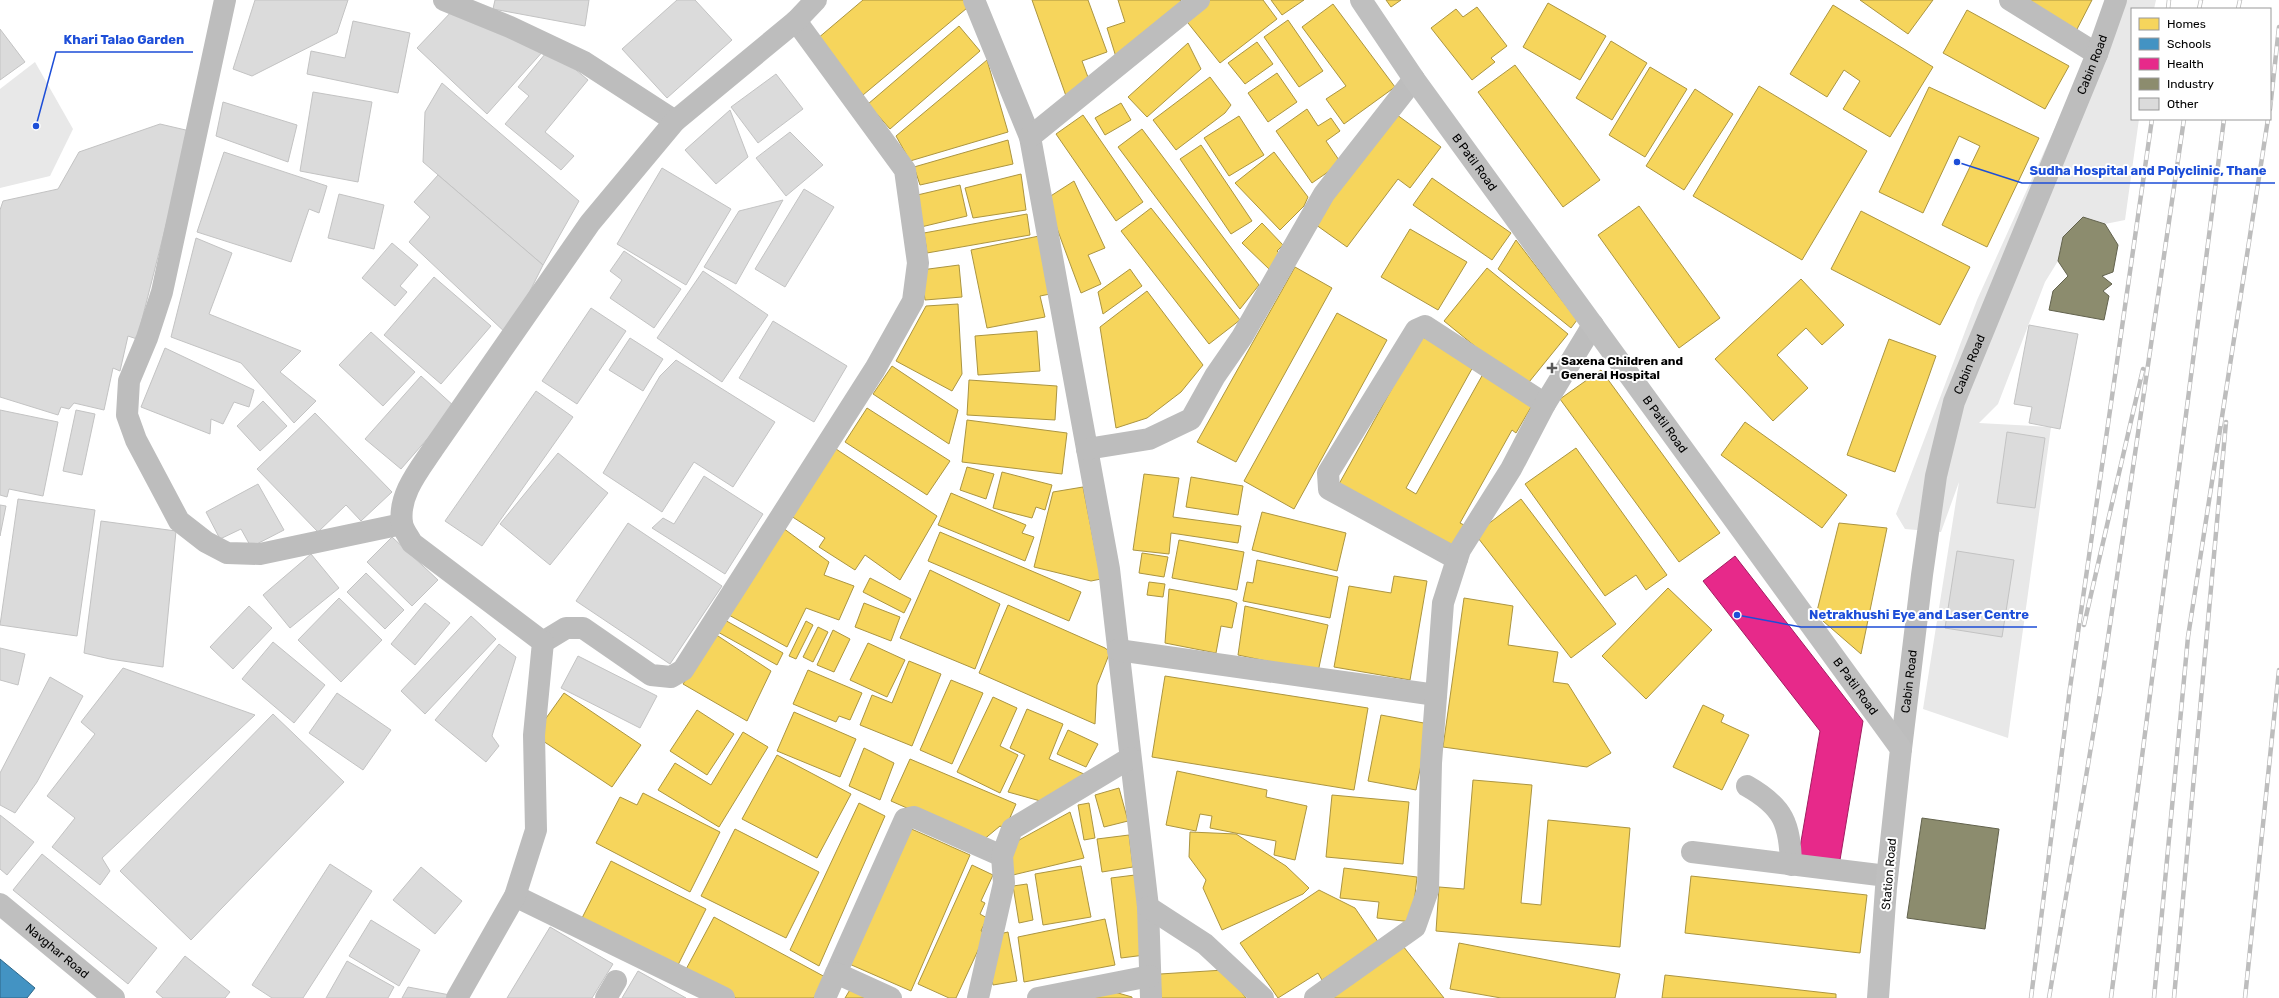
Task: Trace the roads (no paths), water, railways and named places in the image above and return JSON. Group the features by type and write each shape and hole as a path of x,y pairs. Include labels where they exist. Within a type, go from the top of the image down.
{"main road":[{"name":"B Patil Road","path":"1361,0 1414,79 1901,749"},
{"name":"Station Road","path":"1878,998 1887,876 1901,749"},
{"name":"Navghar Road","path":"0,904 114,998"}],"street":[{"path":"225,0 162,292 147,338 129,381 126,414 136,440 179,520 206,542 227,553 260,554 402,524"},
{"path":"444,0 510,27 584,62 675,121"},
{"path":"543,642 412,543 402,524 403,508 409,486 433,449 590,223 675,121 796,21 816,0"},
{"path":"974,0 1030,137 1109,569 1148,907 1151,998"},
{"path":"1030,137 1199,0"},
{"path":"2010,0 2097,54"},
{"name":"Cabin Road","path":"1901,749 1922,575 1936,476 1954,402 2097,54 2116,0"},
{"path":"543,642 566,628 583,628 651,675 671,677 683,670 875,369 913,301 918,263 905,170 796,21"},
{"path":"1087,449 1149,439 1191,419 1215,376 1242,337 1324,194 1414,79"},
{"path":"1315,998 1415,927 1428,890 1431,763 1443,603 1460,550 1511,469 1545,404 1593,325"},
{"path":"1457,559 1329,488 1328,473 1416,330 1425,326 1545,404"},
{"path":"457,998 515,896 536,830 534,735 543,642"},
{"path":"1118,650 1436,695"},
{"path":"978,998 1004,883 1002,856 1012,828 1130,758"},
{"path":"1747,786 1764,798 1786,822 1791,838 1791,865"},
{"path":"825,998 905,819 914,817 1002,856"},
{"path":"1692,852 1887,876"},
{"path":"515,896 724,998"},
{"path":"1148,907 1205,944 1263,998"},
{"path":"836,973 891,998"},
{"path":"1038,998 1150,976"}],"railway":[{"path":"2168,8 2169,0"},
{"path":"2199,8 2201,0"},
{"path":"2238,8 2240,0"},
{"path":"2271,100 2279,27"},
{"path":"2031,998 2070,688 2152,120"},
{"path":"2049,998 2100,693 2184,120"},
{"path":"2111,998 2224,120"},
{"path":"2154,998 2188,637 2268,120"},
{"path":"2084,625 2143,369"},
{"path":"2174,998 2226,422"},
{"path":"2245,998 2279,670"}],"place":[{"name":"Khari Talao Garden","path":"36,126"},
{"name":"Sudha Hospital and Polyclinic, Thane","path":"1957,162"},
{"name":"Saxena Children and General Hospital","path":"1552,368"},
{"name":"Netrakhushi Eye and Laser Centre","path":"1737,615"}]}
